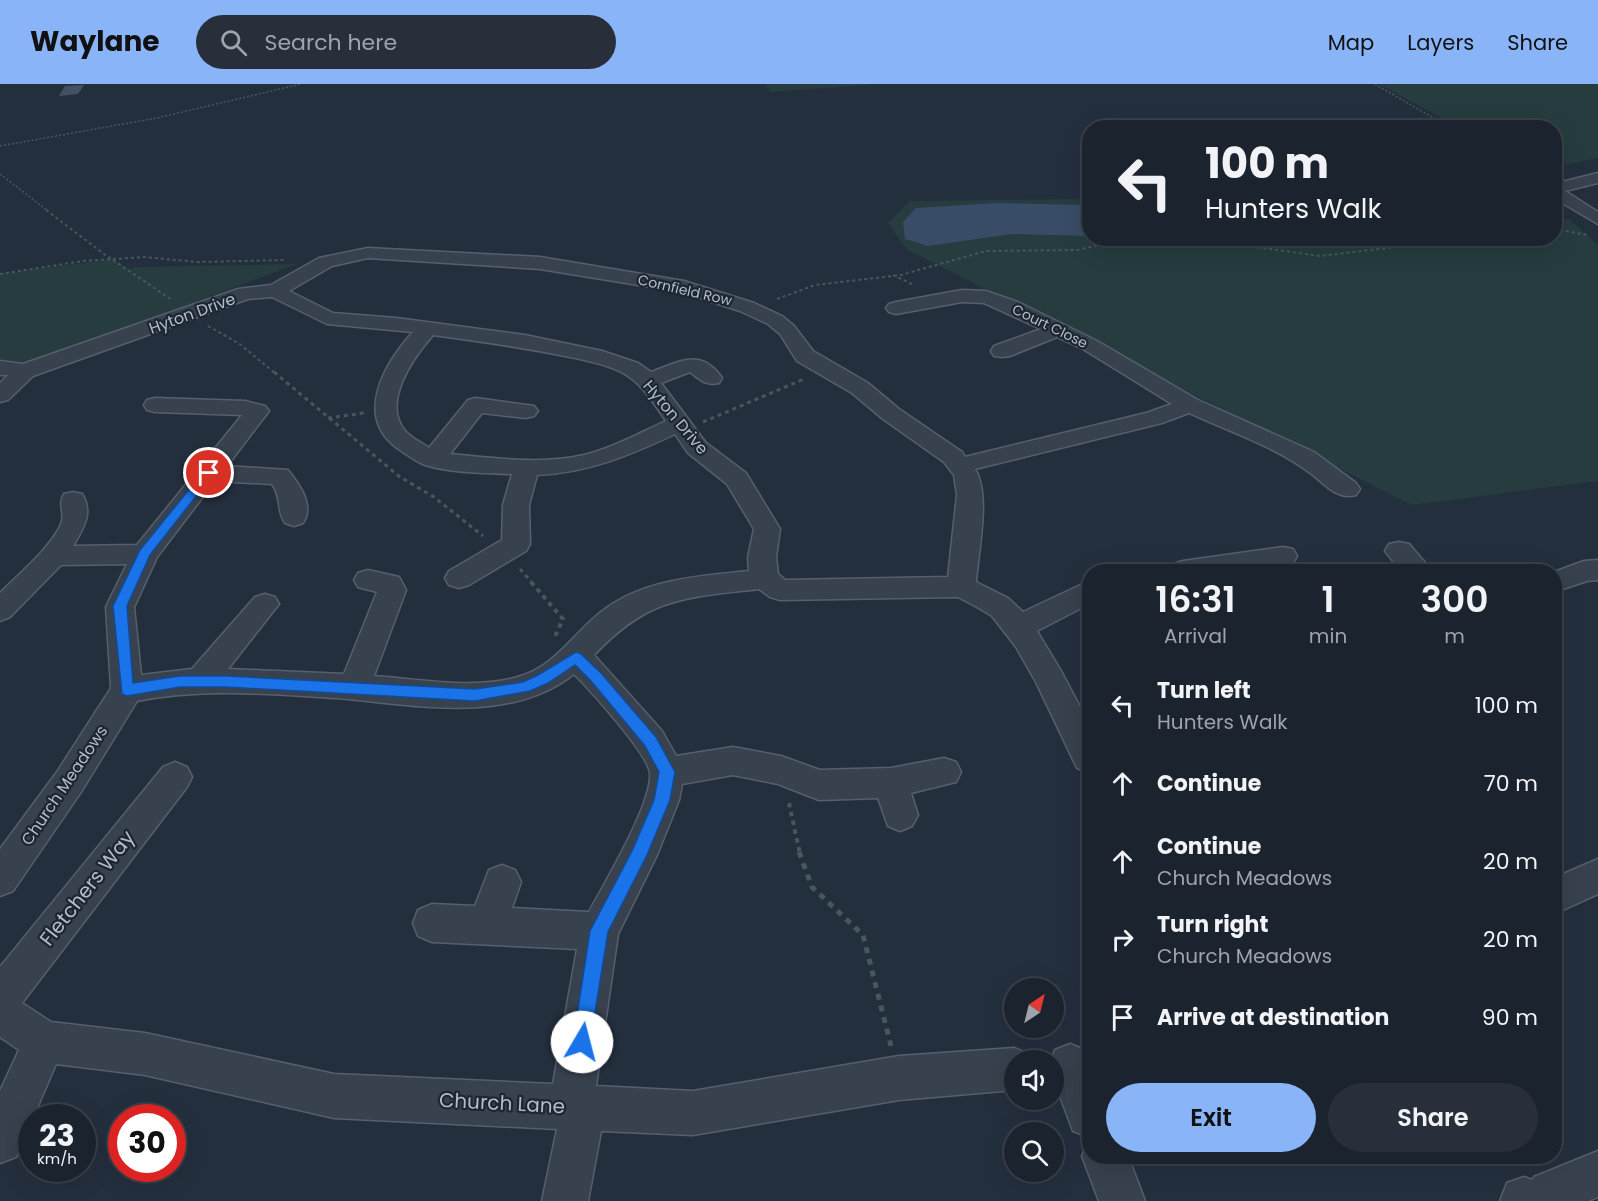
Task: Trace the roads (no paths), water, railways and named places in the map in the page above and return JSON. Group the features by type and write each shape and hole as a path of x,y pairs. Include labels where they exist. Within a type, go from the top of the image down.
{"street":[{"path":"1562,188 1598,178"},
{"path":"1562,195 1597,217"},
{"name":"Cornfield Row","path":"275,291 326,262 368,253 394,253 540,263 684,287 747,307 775,320 787,330 805,356 860,388 891,414 952,457 966,475 970,495 961,587"},
{"name":"Hyton Drive","path":"0,368 25,371 245,293 275,291 327,318 428,328 525,341 567,350 630,368 647,381 697,448 737,479 766,529 762,557 764,579"},
{"name":"Court Close","path":"896,308 955,297 978,296 1011,306 1059,329 1190,405 1305,458 1347,489"},
{"path":"428,328 413,343 399,366 386,394 385,415 400,441 433,459 527,468 579,463 681,427"},
{"path":"1002,351 1059,329"},
{"path":"647,381 693,364 711,378"},
{"path":"0,395 25,371"},
{"path":"155,405 245,408 257,411 145,554 120,606 127,690 180,682 213,682 354,687 475,695 525,687 543,679 576,657 615,617 642,600 680,589 764,579 780,590 961,587 1002,610 1018,628 1033,650 1082,744"},
{"path":"433,459 476,405 526,411"},
{"path":"958,465 1154,418 1190,405"},
{"path":"459,578 516,544 517,491 527,468"},
{"path":"209,473 279,476 291,491 294,517"},
{"path":"0,610 54,556 75,521 73,500"},
{"path":"1399,551 1411,564"},
{"path":"54,556 145,554"},
{"path":"1231,564 1283,556"},
{"path":"1562,579 1584,571 1598,570"},
{"path":"354,687 392,590 389,584 368,580"},
{"path":"1018,628 1082,595"},
{"path":"213,682 265,604"},
{"path":"565,1201 599,931 639,855 662,800 667,772 650,741 576,657"},
{"name":"Church Meadows","path":"0,879 69,782 127,690"},
{"path":"667,772 733,761 781,770 819,785 895,799 944,772"},
{"name":"Fletchers Way","path":"0,999 120,865 175,777"},
{"path":"1562,892 1598,876"},
{"path":"487,927 502,882"},
{"path":"432,923 599,931"},
{"name":"Church Lane","path":"0,1013 44,1042 145,1054 334,1096 693,1113 899,1078 1004,1070"},
{"path":"0,1141 44,1042"},
{"path":"1071,1064 1082,1095"},
{"path":"1108,1164 1122,1201"},
{"path":"1532,1198 1598,1174"}],"water":[{"path":"998,203 1082,205 1082,236 1012,234 928,246 905,239 903,222 916,208"}]}
